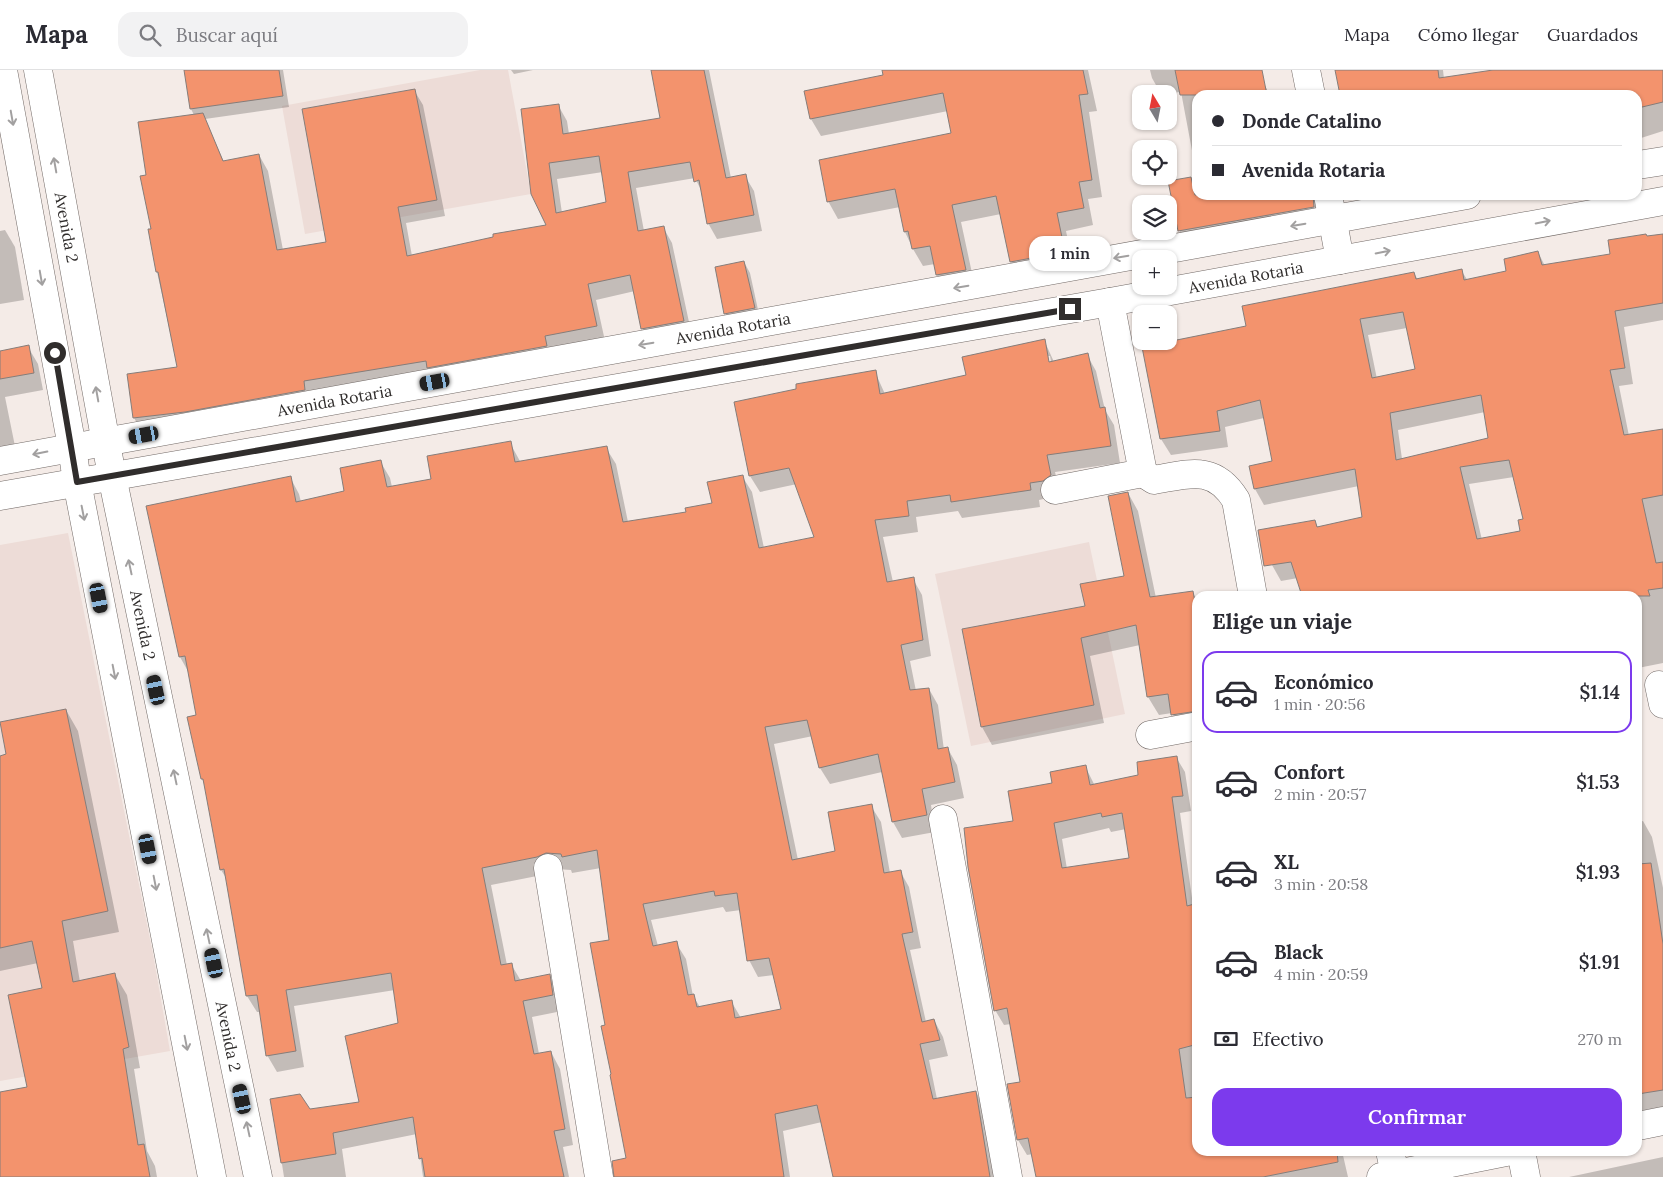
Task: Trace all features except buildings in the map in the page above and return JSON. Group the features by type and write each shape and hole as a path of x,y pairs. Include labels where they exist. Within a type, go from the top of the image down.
{"street":[{"name":"Avenida 2","path":"3,70 77,482 212,1177"},
{"name":"Avenida 2","path":"38,70 112,476 258,1177"},
{"path":"1306,70 1310,90"},
{"path":"1642,164 1663,161"},
{"name":"Avenida Rotaria","path":"0,461 1330,207 1410,200"},
{"name":"Avenida Rotaria","path":"0,496 1110,302 1663,201"},
{"path":"1330,207 1340,260"},
{"path":"1110,302 1143,473"},
{"path":"1055,490 1143,473 1154,480 1198,473 1216,478 1230,491 1236,500 1252,591"},
{"path":"1150,735 1192,727"},
{"path":"943,819 1008,1177"},
{"path":"548,868 599,1177"},
{"path":"1642,1125 1663,1121"},
{"path":"1389,1168 1475,1156"},
{"path":"1521,1156 1526,1177"}],"shaded area":[{"path":"480,70 508,70 531,194 305,234 282,106"},
{"path":"68,533 153,954 170,1051 0,1081 0,545"},
{"path":"1089,542 1125,714 971,746 935,574"}],"route":[{"path":"55,353 77,482 1070,309"}]}
